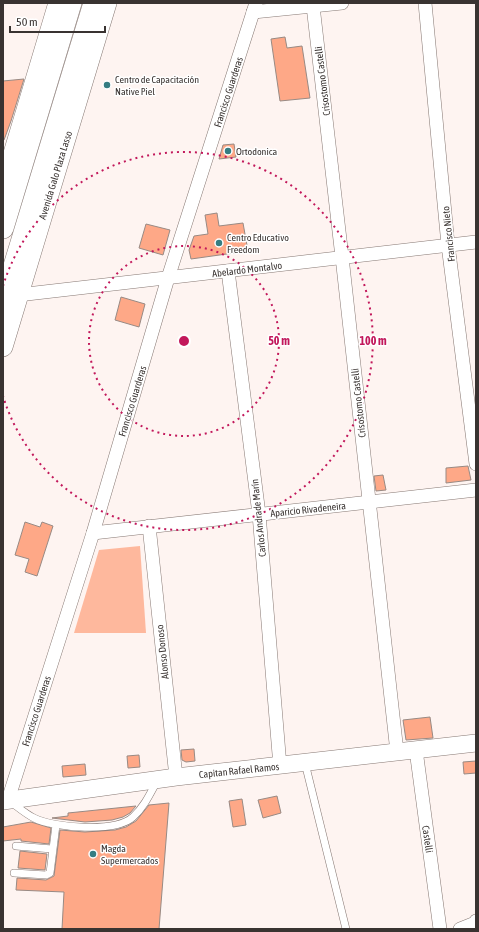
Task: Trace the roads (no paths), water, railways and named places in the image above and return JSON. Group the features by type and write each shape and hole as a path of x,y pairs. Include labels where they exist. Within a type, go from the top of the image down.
{"main road":[{"path":"3,187 58,3"},
{"path":"3,228 71,3"},
{"name":"Avenida Galo Plaza Lasso","path":"3,347 11,299 94,3"},
{"name":"Avenida Galo Plaza Lasso","path":"11,299 107,3"}],"street":[{"path":"254,8 313,6 342,3"},
{"name":"Francisco Nieto","path":"425,3 448,245 476,464"},
{"name":"Crisostomo Castelli","path":"313,6 397,752"},
{"name":"Francisco Guarderas","path":"6,800 93,533 168,278 254,8"},
{"name":"Abelardo Montalvo","path":"11,299 168,278 476,242"},
{"name":"Carlos Andrade Marín","path":"228,271 259,514 280,766"},
{"name":"Aparicio Rivadeneira","path":"93,533 476,490"},
{"name":"Alonso Donoso","path":"149,526 176,777"},
{"name":"Capitan Rafael Ramos","path":"6,800 176,777 476,743"},
{"name":"Castelli","path":"416,750 440,929"},
{"path":"460,929 475,923 476,921"}],"lane":[{"path":"305,763 346,929"},
{"path":"6,800 34,818 56,825 99,827 125,823 133,818 146,801 157,780"},
{"path":"14,873 46,876 50,873 56,825"},
{"path":"16,846 52,849"}],"place":[{"name":"Centro de Capacitación Native Piel","path":"107,85"},
{"name":"Ortodonica","path":"228,151"},
{"name":"Centro Educativo Freedom","path":"219,243"},
{"name":"Magda Supermercados","path":"93,854"}]}
